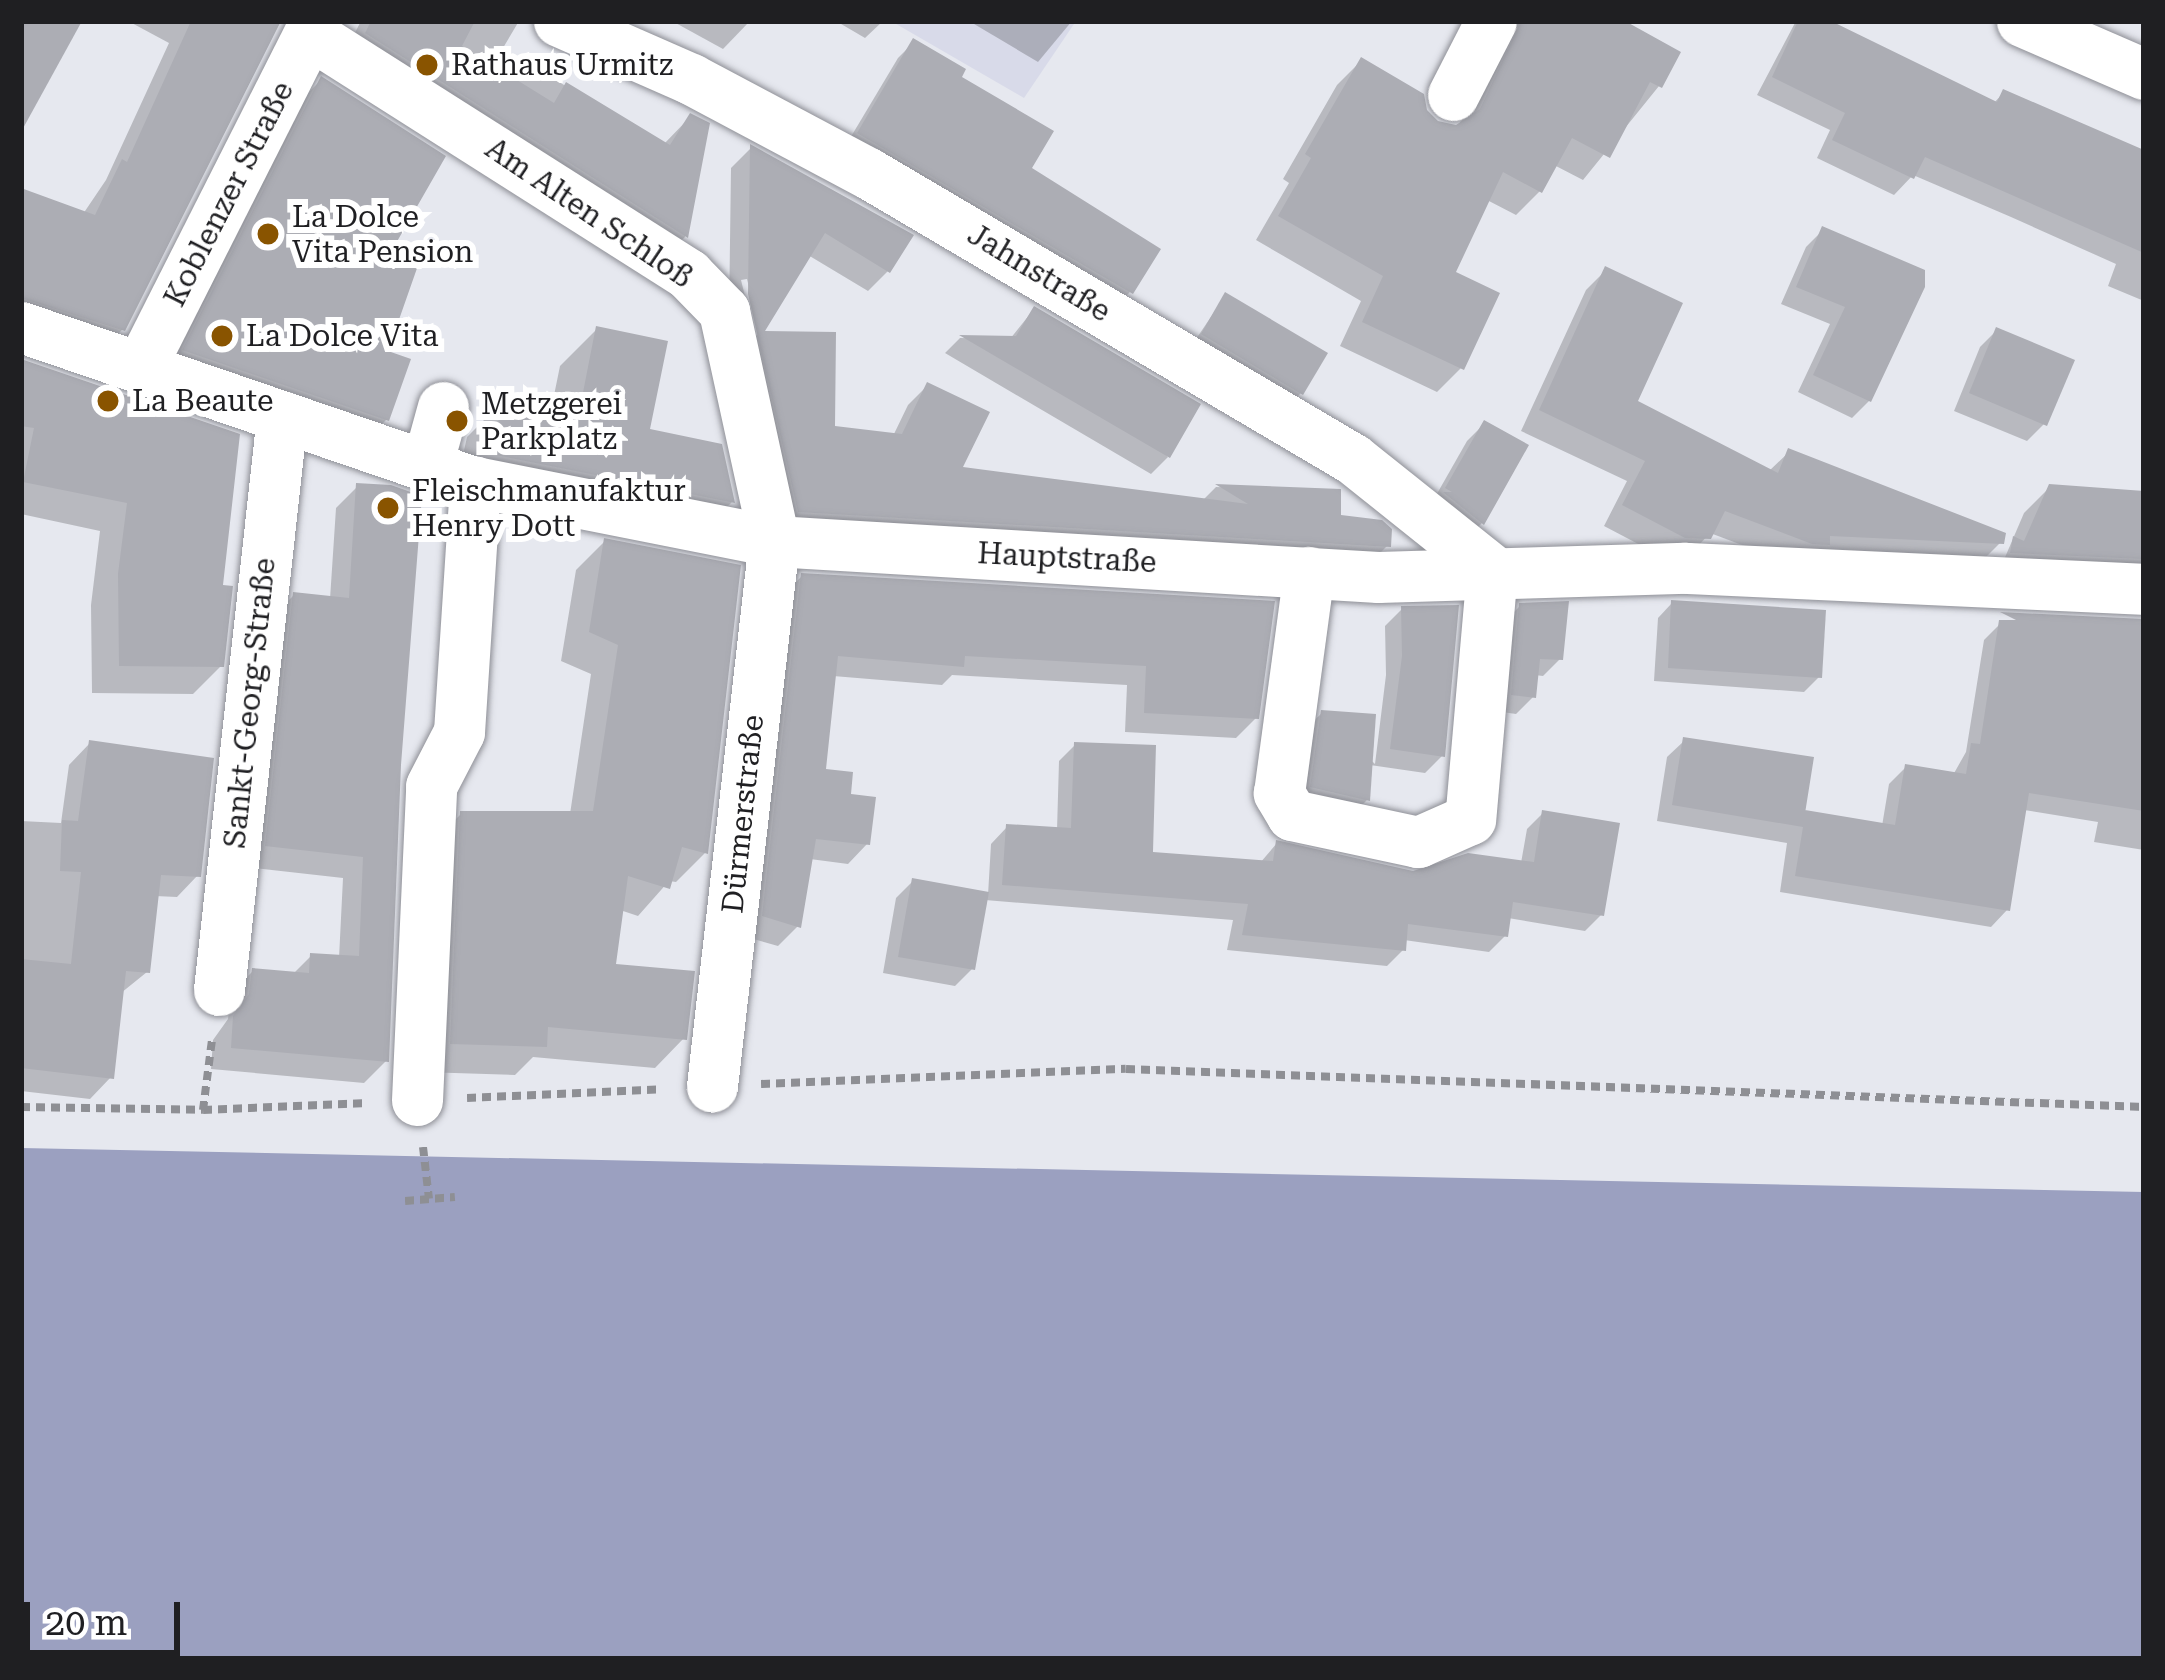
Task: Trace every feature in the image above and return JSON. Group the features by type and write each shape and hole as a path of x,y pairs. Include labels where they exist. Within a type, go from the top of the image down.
{"street":[{"name":"Jahnstraße","path":"559,21 691,79 868,173 1353,459 1492,570"},
{"path":"1453,95 1491,21"},
{"path":"2022,21 2144,74"},
{"name":"Koblenzer Straße","path":"140,366 313,27"},
{"name":"Am Alten Schloß","path":"313,27 688,274 724,311 774,542"},
{"name":"Hauptstraße","path":"21,327 475,482 774,542 1378,577 1492,570 1686,568 2144,590"},
{"path":"427,465 443,406"},
{"name":"Sankt-Georg-Straße","path":"219,989 282,416"},
{"path":"417,1100 431,785 459,732 475,482"},
{"name":"Dürmerstraße","path":"712,1086 774,542"},
{"path":"1309,572 1279,793 1292,814 1418,842 1470,819 1492,570"}],"path":[{"path":"203,1110 219,989"},
{"path":"21,1107 203,1110 1148,1069 2144,1107"},
{"path":"405,1201 455,1197"}],"shaded area":[{"path":"891,21 1076,21 1024,98"}],"water":[{"path":"21,1148 2144,1192 2144,1659 21,1659"}],"building":[{"path":"21,21 82,21 21,132"},
{"path":"191,21 281,21 125,331 21,298 21,188 95,215 122,159 127,162"},
{"path":"371,21 475,21 462,46 554,103 566,82 670,145 690,113 710,123 688,238 365,33"},
{"path":"1521,21 1625,21 1681,52 1662,88 1650,82 1610,158 1572,138 1542,193 1503,172 1456,272 1500,293 1464,370 1362,322 1383,276 1278,216 1311,158 1305,154 1361,57 1424,94 1427,110 1438,121 1456,125 1480,109"},
{"path":"1798,21 1831,21 1997,102 2003,89 2144,150 2144,253 1925,157 1914,179 1832,140 1845,113 1772,77"},
{"path":"913,38 966,69 962,77 1054,131 1032,168 1161,249 1133,294 857,133"},
{"path":"321,76 446,156 395,245 422,254 388,351 411,359 389,421 182,350"},
{"path":"750,144 914,235 890,273 825,233 765,331 836,332 835,426 902,434 927,382 990,412 963,467 1248,504 1215,484 1341,489 1341,515 1382,520 1392,529 1391,547 798,512 748,294"},
{"path":"1822,226 1925,270 1925,287 1871,402 1813,375 1845,307 1796,287"},
{"path":"1605,266 1683,303 1638,401 1778,473 1788,448 2006,533 2004,544 1830,536 1830,545 1812,544 1725,511 1711,539 1685,538 1622,505 1645,461 1539,410"},
{"path":"1225,292 1328,353 1303,395 1201,334"},
{"path":"1034,306 1201,404 1170,458 959,335 1016,336"},
{"path":"596,326 668,341 650,429 722,444 735,503 491,454 504,396 579,413"},
{"path":"1996,327 2075,360 2047,426 1969,393"},
{"path":"21,359 240,434 223,585 233,586 224,667 119,666 118,574 127,503 23,482 34,428 21,426"},
{"path":"1484,420 1529,445 1484,525 1443,492 1452,492 1445,488"},
{"path":"356,483 391,485 422,496 401,765 389,1062 231,1048 233,1016 249,994 252,968 309,973 310,953 359,956 363,857 265,846 293,592 349,598"},
{"path":"2049,484 2144,491 2144,559 2010,553 2013,536 2024,541"},
{"path":"604,538 741,565 708,854 682,847 670,889 628,876 616,964 695,971 687,1040 548,1027 547,1047 450,1044 460,811 593,811 618,645 589,632"},
{"path":"801,573 1275,601 1259,719 1144,713 1146,666 965,656 964,667 838,656 826,769 853,772 851,794 876,797 870,845 816,839 801,928 762,916"},
{"path":"1671,600 1826,610 1822,678 1668,668"},
{"path":"1569,601 1563,660 1540,659 1536,698 1511,695 1519,603"},
{"path":"1459,605 1445,757 1390,749 1402,656 1401,606"},
{"path":"2000,612 2144,619 2144,811 2029,793 2010,911 1795,876 1803,827 1672,805 1683,737 1814,757 1806,810 1895,825 1905,764 1966,774 1971,743 1980,744 1999,620 2016,620"},
{"path":"1321,710 1376,714 1370,801 1310,787"},
{"path":"89,740 214,758 201,877 161,875 150,973 126,971 114,1079 21,1068 21,959 71,964 81,872 60,871 62,820 78,821"},
{"path":"1074,742 1156,745 1153,852 1273,861 1276,840 1413,871 1468,853 1534,862 1542,810 1620,823 1604,916 1513,902 1508,937 1408,924 1406,951 1242,935 1248,904 1002,885 1006,824 1071,828"},
{"path":"912,878 989,892 975,970 898,957"}],"place":[{"name":"Rathaus Urmitz","path":"427,65"},
{"name":"La Dolce Vita Pension","path":"268,234"},
{"name":"La Dolce Vita","path":"222,336"},
{"name":"La Beaute","path":"108,401"},
{"name":"Metzgerei Parkplatz","path":"457,421"},
{"name":"Fleischmanufaktur Henry Dott","path":"388,508"}]}
